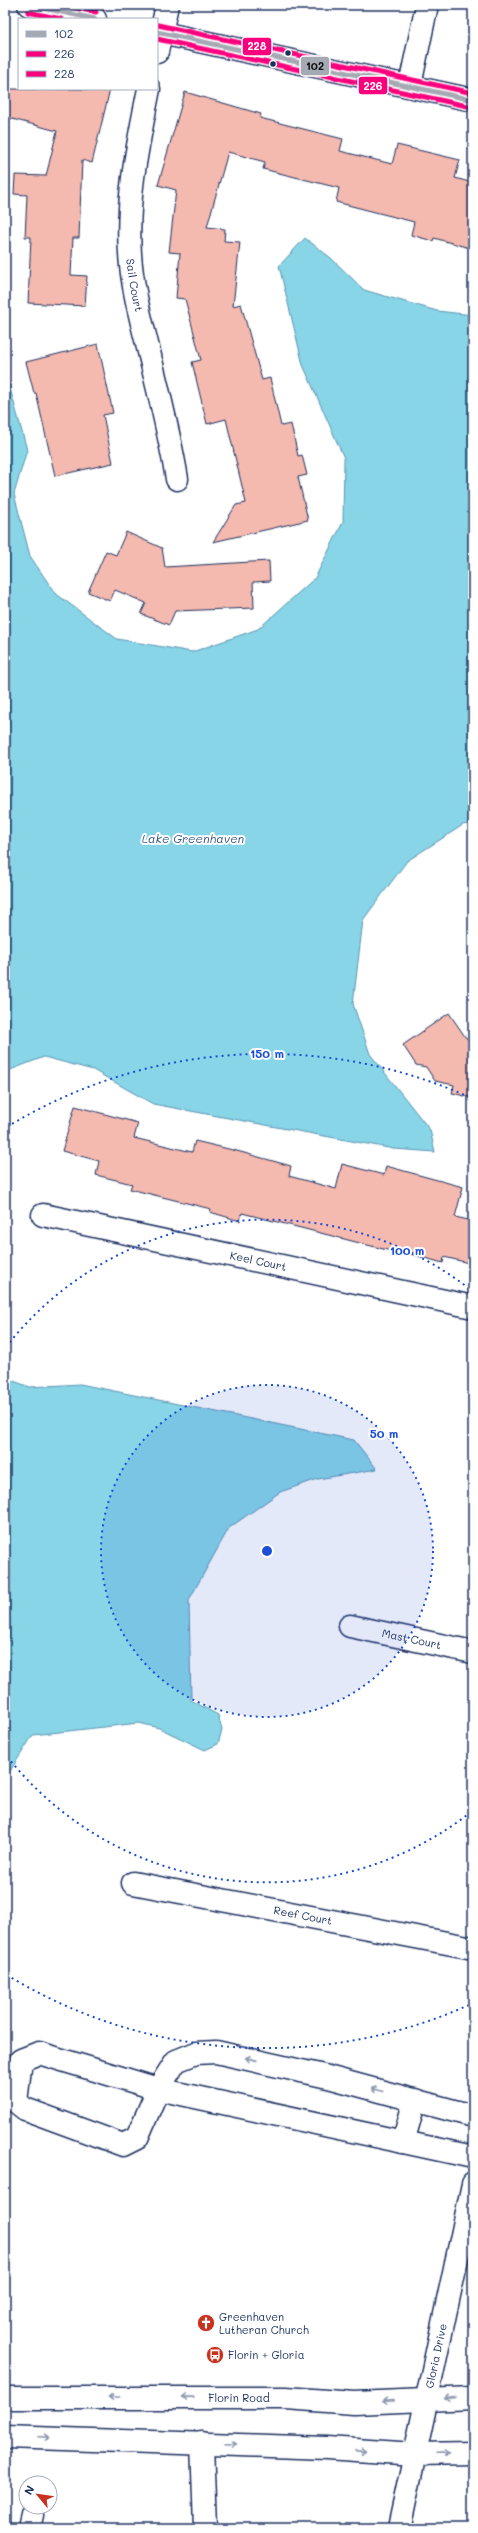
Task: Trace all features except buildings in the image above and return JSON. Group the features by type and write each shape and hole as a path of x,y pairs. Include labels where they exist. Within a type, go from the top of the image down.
{"street":[{"path":"29,5 90,18"},
{"path":"167,5 158,39 410,85 473,100"},
{"path":"410,85 427,5"},
{"name":"Sail Court","path":"149,90 135,158 130,206 130,254 135,295 171,441 177,479"},
{"name":"Keel Court","path":"43,1215 473,1307"},
{"name":"Mast Court","path":"350,1626 473,1652"},
{"name":"Reef Court","path":"133,1883 473,1948"},
{"path":"473,2116 328,2077 216,2052 196,2053 176,2061 158,2090 137,2138 123,2145 25,2109 16,2102 21,2060 39,2053 158,2090 473,2157"},
{"path":"402,2142 415,2100"},
{"name":"Gloria Drive","path":"399,2528 473,2184"},
{"name":"Florin Road","path":"5,2398 286,2398 354,2403 473,2398"},
{"path":"5,2437 202,2443 414,2454 473,2453"},
{"path":"202,2443 204,2528"}],"water":[{"name":"Lake Greenhaven","path":"305,238 331,258 364,290 437,311 473,315 473,823 463,825 407,861 363,920 353,1004 370,1054 430,1130 435,1152 394,1149 153,1104 93,1070 44,1057 5,1072 5,370 27,450 14,494 30,556 55,593 117,639 192,652 258,629 315,578 343,522 344,458 303,365 279,266"},
{"path":"5,1378 30,1387 80,1384 354,1440 377,1469 318,1479 280,1492 229,1528 189,1600 191,1700 218,1715 222,1730 218,1744 205,1750 159,1728 139,1723 33,1735 5,1779"}],"transit line":[{"name":"102","path":"29,5 90,18"},
{"name":"228","path":"63,5 96,12"},
{"name":"226","path":"28,12 56,18"},
{"name":"228","path":"158,25 473,93"},
{"name":"102","path":"158,32 473,100"},
{"name":"226","path":"158,39 472,107"}],"place":[{"name":"Greenhaven Lutheran Church","path":"206,2323"},
{"name":"Florin + Gloria","path":"215,2355"}]}
